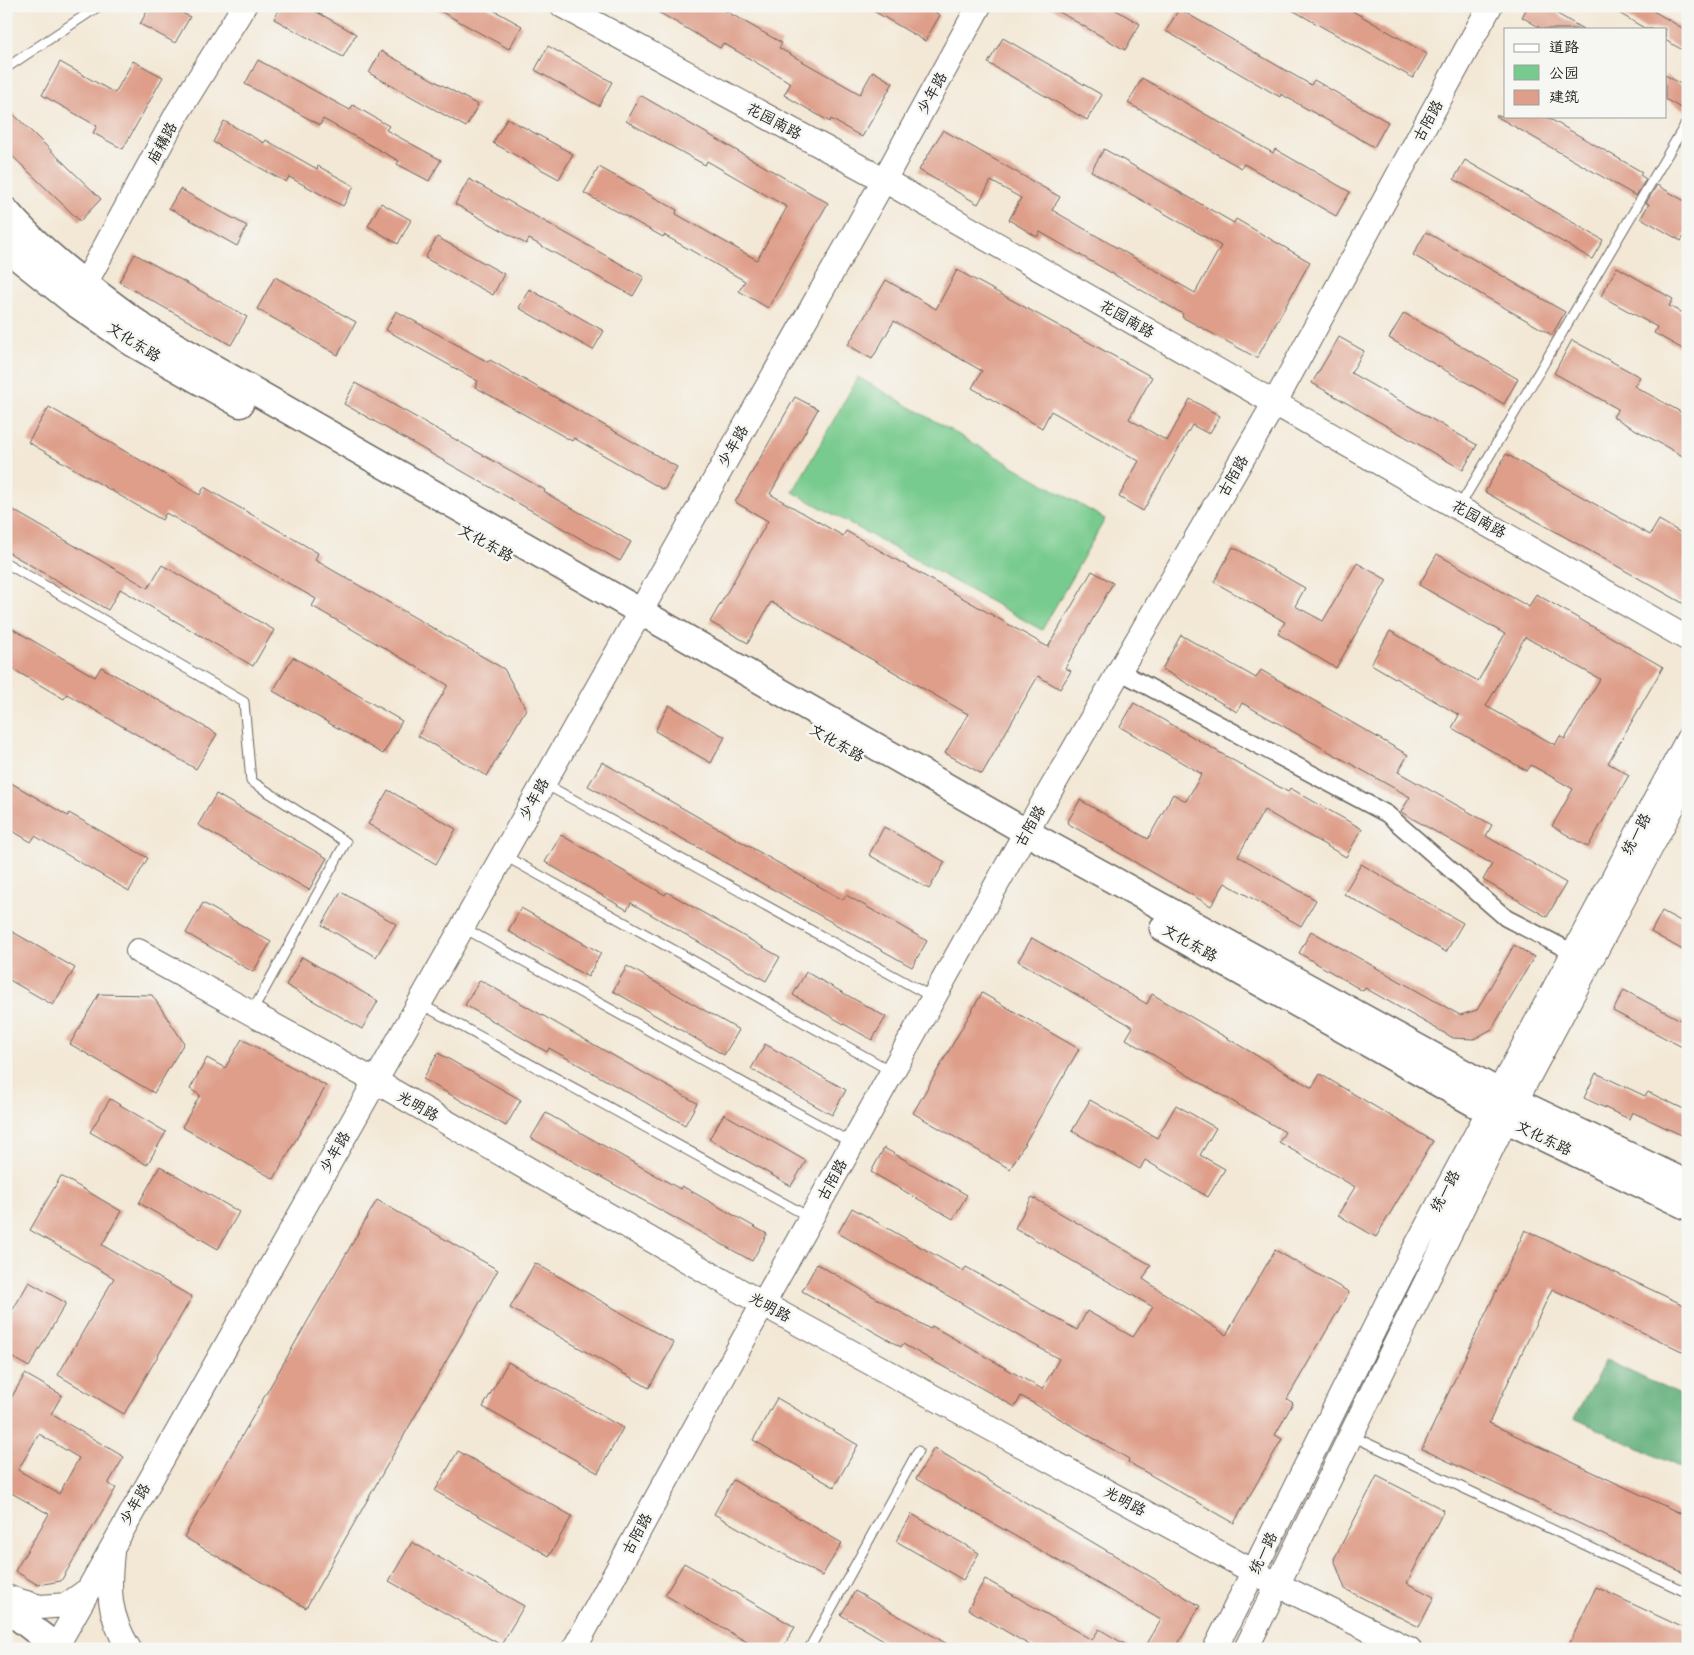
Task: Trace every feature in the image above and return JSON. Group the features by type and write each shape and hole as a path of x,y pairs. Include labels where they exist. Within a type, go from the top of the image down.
{"main road":[{"path":"6,211 12,248 85,284 144,328 636,618"},
{"name":"文化东路","path":"12,248 75,304 134,344 636,618 1022,839 1502,1106 1688,1207"},
{"path":"1502,1106 1688,1184"},
{"path":"6,1608 56,1648"}],"street":[{"name":"庙耩路","path":"85,284 178,112 244,6"},
{"name":"花园南路","path":"563,6 884,180 1688,639"},
{"name":"少年路","path":"56,1648 502,854 884,180 979,6"},
{"name":"古陌路","path":"574,1649 852,1143 1022,839 1274,404 1490,6"},
{"path":"1119,671 1387,814 1506,918 1572,952"},
{"name":"统一路","path":"1246,1649 1349,1435 1572,952 1688,739"},
{"name":"统一路","path":"1214,1649 1255,1571 1402,1271 1502,1106 1688,778"},
{"name":"光明路","path":"138,951 375,1081 763,1304 1276,1584 1409,1649"},
{"path":"114,1543 109,1578 110,1607 129,1649"},
{"path":"6,1597 40,1607 67,1605 87,1590"}],"lane":[{"path":"6,68 99,6"},
{"path":"1459,508 1688,120"},
{"path":"6,563 244,702 251,781 346,842 252,1012"},
{"path":"543,783 933,998"},
{"path":"502,854 892,1072"},
{"path":"462,927 852,1143"},
{"path":"419,1003 811,1218"},
{"path":"1349,1435 1688,1593"},
{"path":"809,1649 918,1451"}],"green space":[{"path":"858,377 1105,519 1042,630 793,492"},
{"path":"1606,1360 1688,1399 1688,1471 1574,1418"}],"building":[{"path":"150,6 170,6 190,17 175,43 140,24"},
{"path":"281,6 306,6 356,34 343,57 274,19"},
{"path":"431,6 486,6 522,26 509,49"},
{"path":"648,6 717,6 782,43 779,48 860,94 873,71 893,83 862,137 831,119 830,122 784,95 791,83 723,43 720,48"},
{"path":"865,6 924,6 940,15 925,41"},
{"path":"1049,6 1109,6 1140,24 1125,50"},
{"path":"1285,6 1344,6 1427,54 1413,78"},
{"path":"1528,6 1544,6 1581,28 1540,28 1522,17"},
{"path":"1607,6 1645,6 1688,31 1688,53 1666,41 1666,28 1644,28"},
{"path":"1179,9 1311,85 1314,80 1388,122 1374,147 1281,94 1280,97 1166,31"},
{"path":"1003,38 1102,95 1087,120 988,63"},
{"path":"548,46 612,82 599,106 535,70"},
{"path":"381,51 478,105 466,127 369,73"},
{"path":"258,60 350,110 353,105 389,126 386,130 441,160 429,181 397,164 399,161 323,119 320,125 245,84"},
{"path":"133,61 163,77 123,149 93,133 97,126 42,95 60,62 115,93"},
{"path":"1666,76 1688,88 1688,112 1666,100"},
{"path":"1142,78 1273,153 1275,149 1350,192 1336,216 1244,164 1241,168 1128,103"},
{"path":"640,95 828,203 768,308 739,291 745,281 664,235 663,237 584,193 599,167 677,210 676,214 757,260 787,207 707,161 705,165 626,121"},
{"path":"6,107 101,199 80,221 6,150"},
{"path":"1496,116 1504,116 1504,118 1548,118 1642,172 1640,175 1646,179 1636,196"},
{"path":"507,118 573,154 559,179 493,143"},
{"path":"224,121 264,143 266,140 317,169 318,166 354,186 343,206 289,177 286,182 213,142"},
{"path":"943,130 1060,197 1052,210 1195,293 1221,246 1091,171 1104,149 1234,223 1236,219 1310,262 1257,358 1182,317 1183,314 1040,232 1037,237 1009,220 1021,198 991,181 978,204 919,170"},
{"path":"1465,160 1603,240 1592,259 1454,179"},
{"path":"469,179 644,277 633,296 529,239 526,244 455,204"},
{"path":"1657,185 1688,203 1688,229 1681,241 1641,218 1649,204 1646,203"},
{"path":"180,189 247,226 237,246 169,208"},
{"path":"381,203 411,220 398,244 368,226"},
{"path":"1426,232 1565,312 1552,335 1413,255"},
{"path":"437,237 504,274 493,295 425,258"},
{"path":"135,254 247,317 231,345 119,282"},
{"path":"1617,267 1673,299 1669,306 1688,316 1688,352 1654,333 1657,327 1601,296"},
{"path":"957,270 1152,377 1129,419 1167,441 1190,399 1220,416 1209,434 1192,425 1143,511 1119,497 1139,461 1051,411 1042,428 972,388 982,371 894,321 872,359 848,345 886,280 936,309"},
{"path":"275,277 356,322 338,355 257,309"},
{"path":"529,289 604,331 593,350 519,308"},
{"path":"396,311 488,362 490,360 677,467 664,490 574,438 572,441 475,387 478,381 386,330"},
{"path":"1404,313 1518,379 1504,404 1389,338"},
{"path":"1339,337 1364,351 1351,373 1477,445 1463,470 1312,383"},
{"path":"1572,340 1640,377 1634,386 1688,416 1688,459 1613,417 1618,409 1554,373"},
{"path":"355,383 545,490 544,492 631,542 620,561 344,404"},
{"path":"795,397 818,409 770,494 843,536 846,531 1048,647 1092,571 1113,583 1065,668 1071,671 1060,689 1038,676 982,774 945,753 968,714 771,602 748,643 710,622 768,521 735,502"},
{"path":"49,407 200,495 204,487 318,553 315,560 504,669 526,709 487,776 418,736 448,685 312,606 316,599 166,513 162,520 28,442"},
{"path":"1506,454 1650,535 1659,520 1688,537 1688,606 1485,492"},
{"path":"6,506 148,588 162,565 274,630 253,666 120,589 108,610 6,551"},
{"path":"1233,547 1305,588 1295,606 1323,621 1357,563 1387,580 1336,668 1278,634 1285,622 1214,582"},
{"path":"1437,554 1529,607 1536,594 1663,667 1608,763 1629,775 1588,847 1552,826 1573,789 1531,765 1527,771 1452,728 1459,715 1371,664 1390,631 1478,681 1505,634 1419,585","holes":["1525,637 1600,679 1565,739 1560,736 1555,745 1486,706"]},
{"path":"6,625 95,677 101,667 217,734 196,769 67,694 64,699 6,665"},
{"path":"1181,635 1256,678 1261,670 1408,755 1398,772 1492,825 1486,836 1566,883 1547,917 1483,880 1492,864 1401,812 1410,797 1242,703 1237,712 1162,669"},
{"path":"293,657 402,721 383,754 273,691"},
{"path":"1134,703 1288,792 1290,788 1362,829 1346,857 1264,810 1238,856 1316,900 1301,926 1225,883 1211,906 1067,823 1080,800 1148,839 1173,794 1186,801 1202,774 1120,727"},
{"path":"669,705 725,737 711,763 655,731"},
{"path":"602,762 843,900 846,895 927,941 912,967 588,786"},
{"path":"6,780 68,816 69,813 148,858 129,891 35,836 31,842 6,827"},
{"path":"388,790 456,829 436,864 368,824"},
{"path":"216,794 327,858 309,890 198,825"},
{"path":"884,827 945,862 929,889 869,855"},
{"path":"561,835 665,895 667,892 780,957 766,981 631,903 627,910 545,862"},
{"path":"1361,864 1463,923 1446,952 1344,894"},
{"path":"341,892 396,924 376,957 322,925"},
{"path":"203,903 271,942 253,972 186,933"},
{"path":"521,908 601,953 588,977 508,931"},
{"path":"1662,911 1688,925 1688,953 1651,932"},
{"path":"6,928 75,968 53,1005 6,978"},
{"path":"1311,931 1460,1015 1477,1010 1514,945 1534,957 1492,1029 1474,1039 1453,1038 1365,988 1363,991 1299,953"},
{"path":"1032,938 1147,1004 1152,994 1312,1088 1320,1074 1433,1141 1376,1237 1338,1215 1355,1187 1279,1142 1285,1132 1126,1039 1133,1027 1018,961"},
{"path":"302,957 378,1001 362,1029 286,985"},
{"path":"627,966 739,1030 724,1055 613,991"},
{"path":"806,972 886,1017 872,1040 793,995"},
{"path":"480,980 697,1103 685,1125 549,1048 547,1052 465,1005"},
{"path":"1624,990 1688,1024 1688,1050 1613,1011"},
{"path":"982,993 1079,1049 1010,1169 913,1113"},
{"path":"99,994 152,995 184,1043 154,1093 70,1044"},
{"path":"242,1039 326,1086 274,1179 182,1127 200,1095 190,1089 207,1058 225,1068"},
{"path":"765,1044 846,1090 832,1115 751,1069"},
{"path":"438,1053 521,1100 506,1126 423,1079"},
{"path":"1596,1073 1645,1096 1648,1092 1688,1111 1688,1138 1632,1112 1629,1119 1584,1098"},
{"path":"110,1099 166,1132 147,1165 90,1132"},
{"path":"1090,1100 1157,1138 1176,1105 1216,1128 1200,1155 1225,1169 1208,1197 1145,1160 1140,1169 1072,1131"},
{"path":"546,1113 680,1189 682,1186 767,1234 752,1261 531,1138"},
{"path":"724,1114 806,1161 791,1186 709,1139"},
{"path":"884,1148 967,1195 953,1219 871,1172"},
{"path":"160,1166 239,1212 218,1249 139,1203"},
{"path":"61,1176 121,1211 102,1245 192,1297 124,1414 58,1375 114,1278 30,1230"},
{"path":"1032,1197 1151,1265 1143,1279 1226,1335 1275,1250 1349,1292 1287,1399 1293,1403 1275,1435 1282,1439 1234,1523 1128,1462 1129,1459 1021,1396 1015,1407 903,1344 901,1347 802,1291 817,1264 930,1329 932,1326 1042,1389 1059,1359 838,1233 852,1208 963,1271 966,1267 1077,1330 1087,1311 1133,1337 1153,1307 1015,1228"},
{"path":"377,1200 498,1270 306,1608 184,1537"},
{"path":"1525,1230 1688,1307 1688,1354 1552,1289 1489,1423 1688,1517 1688,1575 1422,1449"},
{"path":"535,1263 674,1343 649,1388 510,1308"},
{"path":"29,1282 66,1303 29,1367 6,1354 6,1307 12,1311"},
{"path":"508,1362 623,1428 598,1473 483,1407"},
{"path":"25,1374 62,1395 51,1414 124,1457 108,1484 116,1488 61,1581 38,1585 15,1571 49,1514 6,1490 6,1407","holes":["39,1434 79,1458 59,1494 18,1470"]},
{"path":"777,1398 858,1445 834,1487 753,1440"},
{"path":"934,1448 1200,1606 1175,1649 1144,1649 1161,1620 916,1479"},
{"path":"458,1451 572,1516 549,1556 435,1491"},
{"path":"1377,1476 1444,1510 1407,1583 1434,1597 1419,1627 1345,1589 1334,1559"},
{"path":"733,1480 842,1543 822,1576 714,1514"},
{"path":"912,1514 979,1553 963,1580 896,1541"},
{"path":"412,1542 524,1606 501,1645 389,1581"},
{"path":"684,1563 795,1627 782,1649 759,1649 665,1595"},
{"path":"985,1579 1092,1640 1099,1629 1133,1649 1036,1649 968,1609"},
{"path":"1596,1587 1688,1630 1688,1649 1567,1649"},
{"path":"855,1591 956,1649 899,1649 841,1615"}]}
